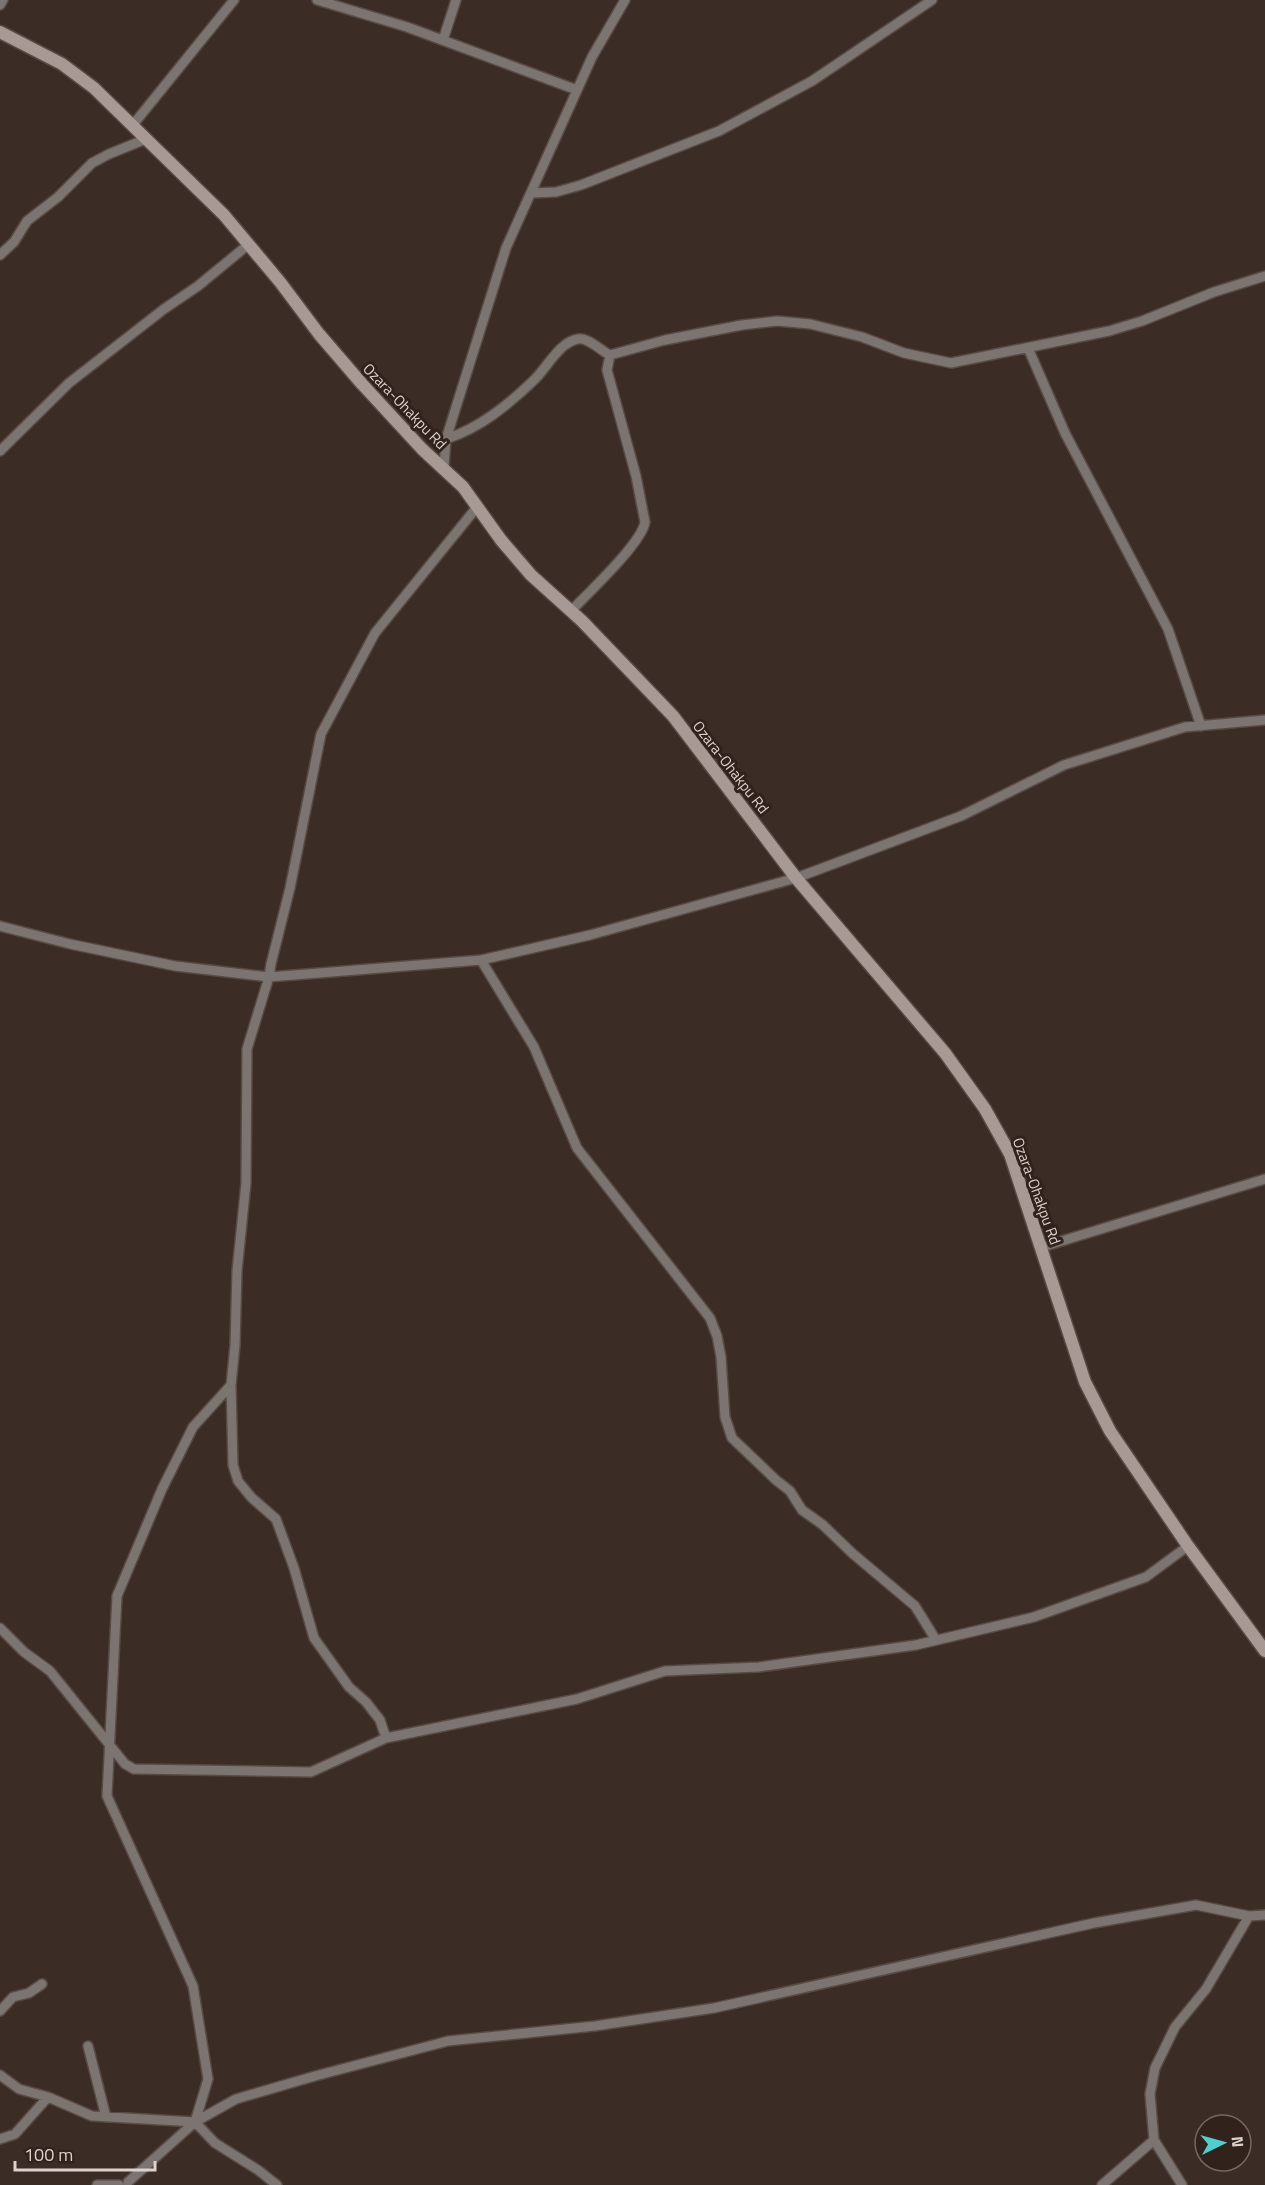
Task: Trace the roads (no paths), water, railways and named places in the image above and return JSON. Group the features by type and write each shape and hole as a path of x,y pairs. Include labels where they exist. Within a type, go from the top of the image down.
{"main road":[{"name":"Ozara-Ohakpu Rd","path":"0,32 62,64 86,82 224,215 280,282 319,334 362,384 462,487 501,540 531,575 571,611 673,716 796,878 945,1053 985,1109 1010,1154 1085,1382 1110,1431 1188,1546 1265,1651"}],"street":[{"path":"0,5 3,0"},
{"path":"132,126 234,0"},
{"path":"317,0 407,27 577,90"},
{"path":"443,40 456,0"},
{"path":"444,467 446,439 506,248 592,57 625,0"},
{"path":"531,193 556,192 581,185 719,131 812,81 932,0"},
{"path":"0,255 14,242 27,221 58,197 92,163 146,139"},
{"path":"0,451 69,383 164,309 198,286 249,244"},
{"path":"610,356 665,340 742,325 777,321 810,324 862,337 904,353 951,363 1109,331 1142,321 1214,292 1265,276"},
{"path":"446,439 465,433 489,418 535,379 564,346 578,338 588,340 610,356"},
{"path":"1028,348 1065,433 1168,629 1201,726"},
{"path":"571,611 634,543 644,528 645,522 636,476 607,370 610,356"},
{"path":"386,1738 380,1720 366,1702 349,1687 314,1638 294,1568 276,1520 251,1497 238,1481 233,1465 231,1385 235,1345 237,1271 246,1183 247,1049 269,977 290,888 321,734 375,633 477,507"},
{"path":"0,926 69,944 176,966 269,977 481,960 590,934 796,878 961,816 1064,765 1185,728 1265,720"},
{"path":"481,960 534,1047 577,1148 710,1318 717,1336 721,1357 725,1417 732,1437 790,1491 802,1510 823,1525 852,1553 915,1606 936,1640"},
{"path":"1042,1247 1265,1179"},
{"path":"195,2122 208,2079 193,1986 107,1796 109,1745 117,1596 162,1489 193,1427 231,1385"},
{"path":"0,1628 24,1652 50,1671 124,1764 134,1768 311,1772 386,1738 577,1699 664,1671 759,1667 916,1645 1034,1617 1146,1577 1188,1546"},
{"path":"97,2185 124,2184 195,2122 236,2099 448,2041 596,2026 714,2008 1094,1923 1196,1905 1249,1916 1265,1915"},
{"path":"1182,2185 1154,2140 1150,2094 1155,2068 1175,2027 1206,1989 1249,1916"},
{"path":"0,2011 13,1997 29,1993 42,1984"},
{"path":"88,2046 106,2117"},
{"path":"0,2075 19,2089 48,2097 92,2116 195,2122 215,2143 277,2185"},
{"path":"0,2139 15,2134 48,2097"},
{"path":"1101,2185 1154,2140"}]}
